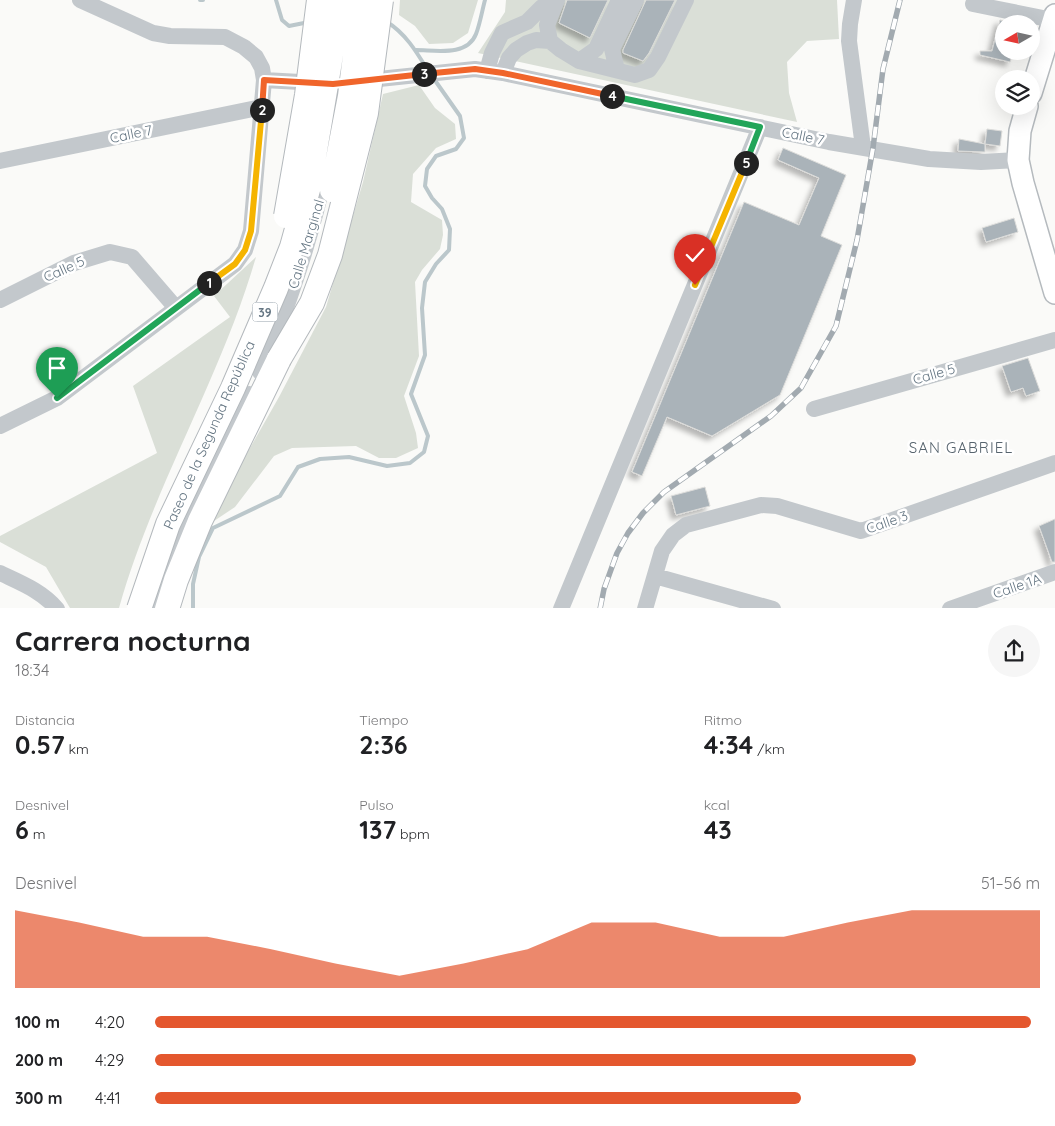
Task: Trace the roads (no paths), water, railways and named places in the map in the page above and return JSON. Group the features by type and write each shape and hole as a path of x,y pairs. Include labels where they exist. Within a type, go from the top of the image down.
{"highway":[{"path":"254,337 278,255 307,95 319,0"},
{"name":"Paseo de la Segunda República","path":"139,608 168,524 232,388 289,255 309,186 338,0"},
{"name":"Paseo de la Segunda República","path":"166,608 200,521 279,359 312,268 325,222 350,96 362,0"},
{"path":"279,359 312,303 330,255 366,113 382,0"}],"main road":[{"path":"1038,70 1054,17"},
{"path":"1024,115 1020,130 1018,160 1055,293"}],"street":[{"path":"0,426 57,398 235,264 245,250 251,231 264,80 262,68 256,56 226,37 170,36 153,33 80,0"},
{"name":"Calle Marginal","path":"341,54 344,0"},
{"name":"Calle Marginal","path":"152,608 170,558 209,474 267,358 309,239 333,139 337,83 351,0"},
{"path":"495,72 492,53 502,33 526,22 553,0"},
{"path":"550,41 547,25 557,0"},
{"path":"580,61 596,49 619,0"},
{"path":"617,70 612,49 636,0"},
{"path":"495,72 516,50 536,40 550,41 580,61 635,75 649,70 658,57 686,0"},
{"path":"854,0 849,41 863,147"},
{"path":"973,4 1054,17"},
{"name":"Calle 7","path":"264,80 337,83 463,70 495,72 829,142 930,159 981,162 1018,160"},
{"name":"Calle 7","path":"0,161 262,107"},
{"path":"561,608 760,127"},
{"name":"Calle 5","path":"0,300 74,263 110,252 132,257 176,308"},
{"name":"Calle 5","path":"814,409 1055,340"},
{"name":"Calle 3","path":"655,576 662,551 673,535 686,525 761,505 777,506 861,531 1055,463"},
{"name":"Calle 1A","path":"950,608 1055,572"},
{"path":"0,573 34,589 48,598 57,608"},
{"path":"645,608 655,576 754,606 773,608"}],"waterway":[{"path":"276,0 282,20 289,26 309,22"},
{"path":"416,50 450,51 466,46 476,34 485,0"},
{"path":"387,22 405,37 427,69"},
{"path":"193,608 193,584 199,557 213,528 280,496 298,467 320,459 349,457 387,466 410,463 424,452 428,436 411,394 425,355 422,308 425,282 436,264 449,250 450,229 442,209 432,198 425,186 427,169 436,156 456,149 464,138 460,116 434,79"}],"railway":[{"path":"600,608 604,589 617,553 628,533 643,513 664,492 771,416 801,388 836,326 857,240 873,148 883,69 900,0"}],"district":[{"name":"SAN GABRIEL","path":"961,447"}]}
